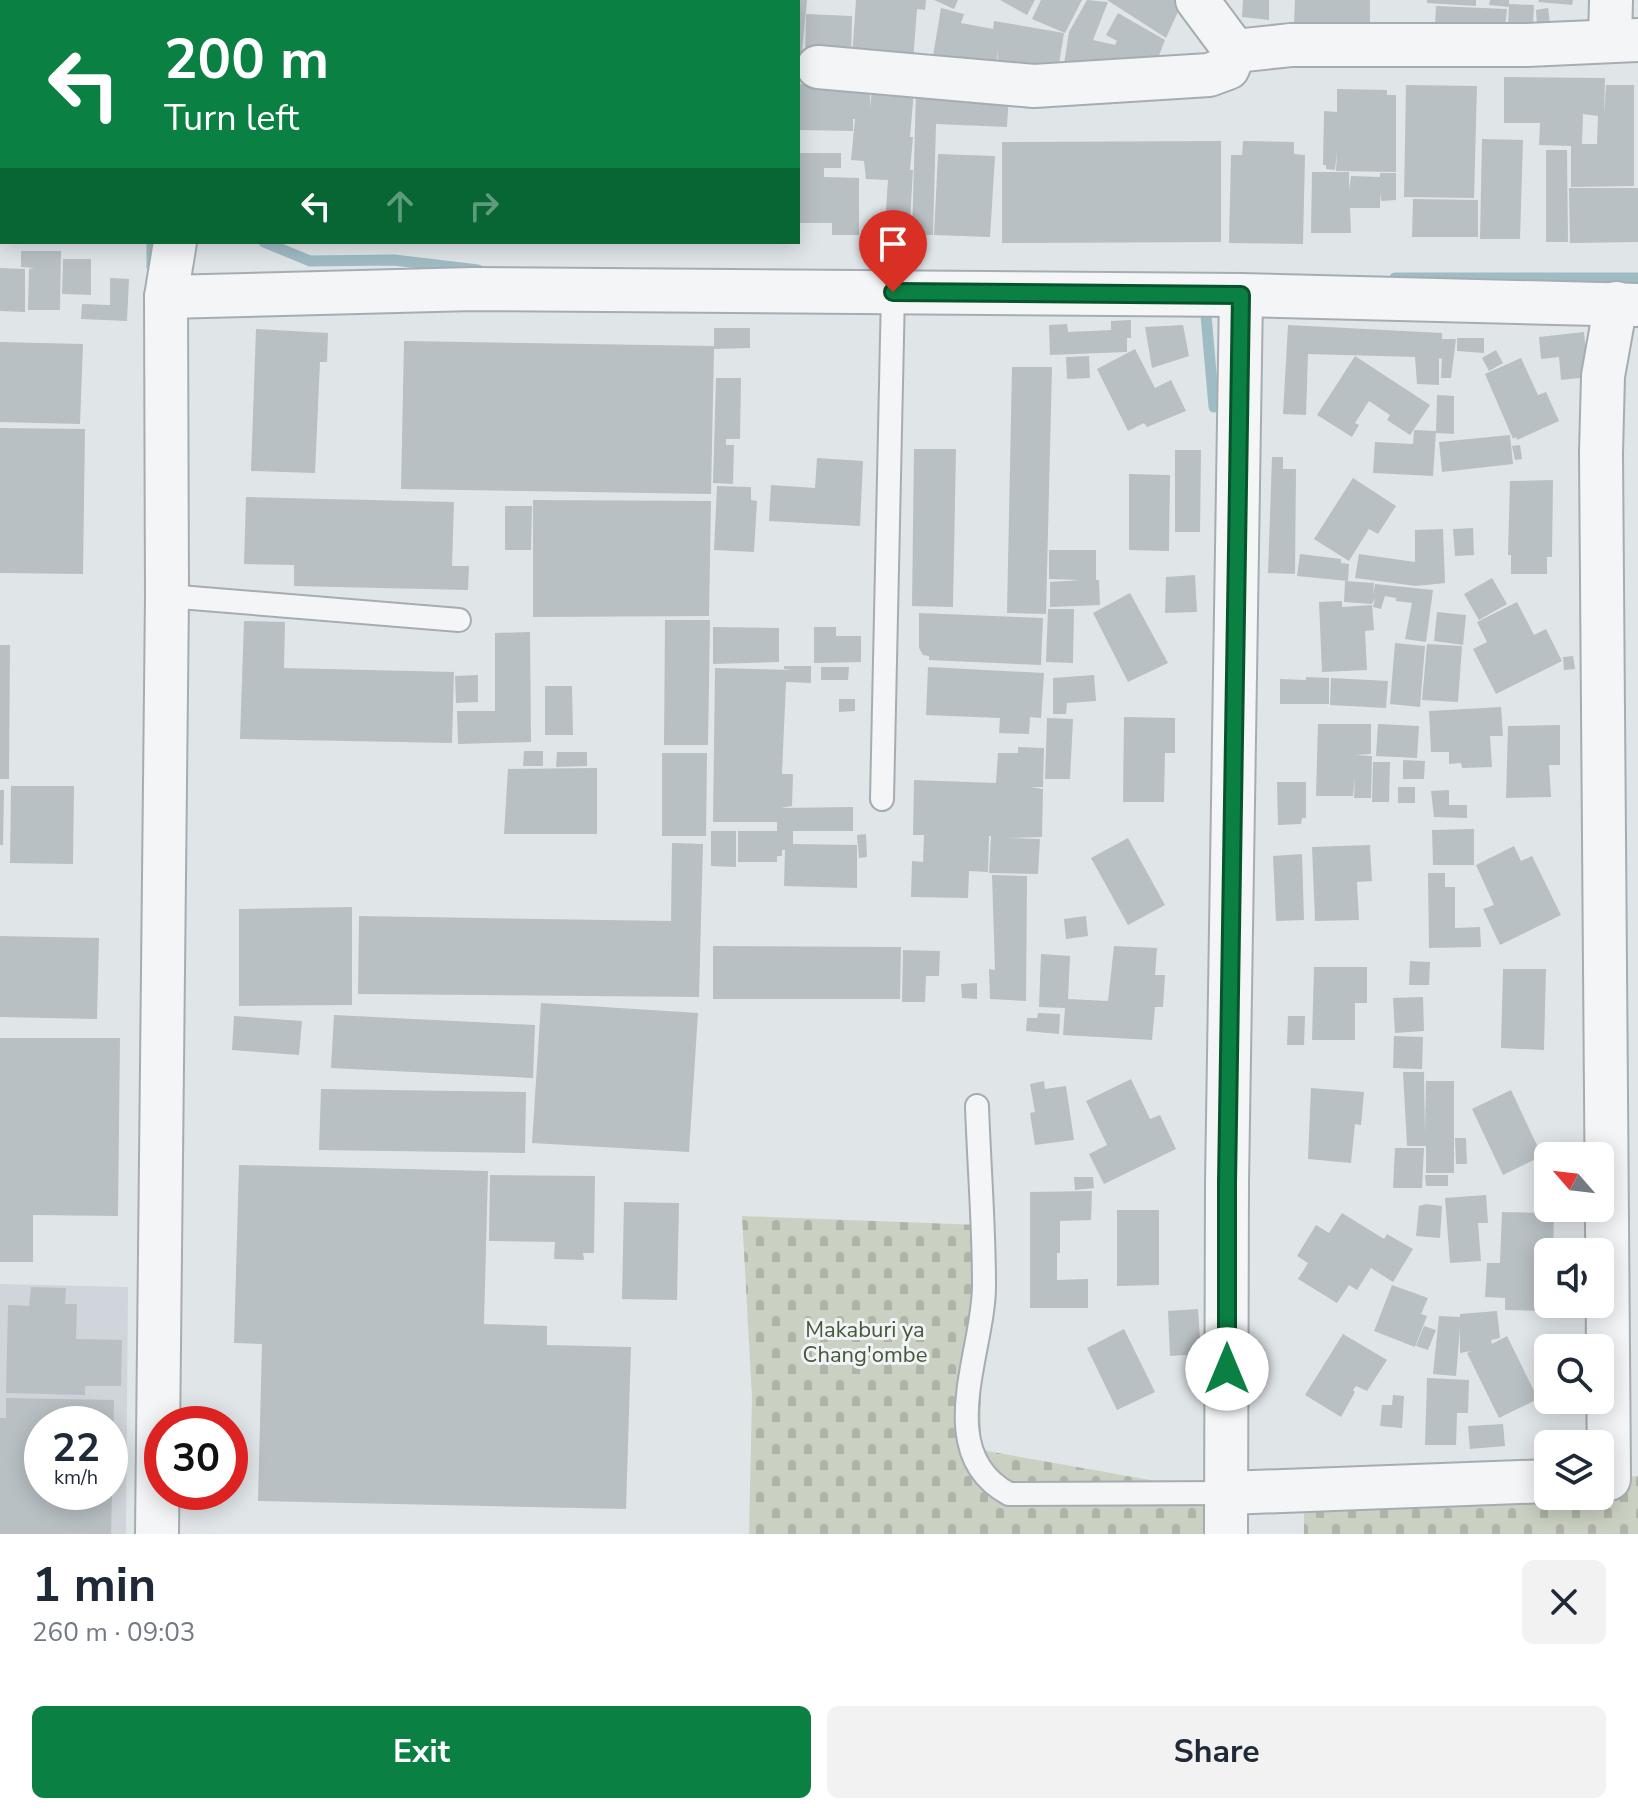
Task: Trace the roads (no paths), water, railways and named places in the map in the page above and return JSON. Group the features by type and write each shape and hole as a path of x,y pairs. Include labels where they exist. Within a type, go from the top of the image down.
{"street":[{"path":"1197,0 1235,51"},
{"path":"1235,51 1291,45 1512,45 1624,41 1611,0"},
{"path":"818,67 1034,86 1209,75 1228,68 1235,51"},
{"path":"157,1534 167,596 166,297 175,244"},
{"path":"166,297 473,289 1241,295 1627,304 1603,376 1601,453 1616,1480"},
{"path":"1226,1534 1227,1183 1241,295"},
{"path":"1227,1493 1534,1482"}],"lane":[{"path":"882,799 893,292"},
{"path":"167,596 459,620"},
{"path":"977,1106 985,1288 965,1413 972,1449 982,1471 995,1486 1009,1494 1227,1493"}],"waterway":[{"path":"152,244 152,267"},
{"path":"269,244 310,261 394,260 478,270"},
{"path":"1395,278 1638,278"},
{"path":"1205,304 1214,407"}],"park label":[{"name":"Makaburi ya Chang'ombe","path":"865,1342"}]}
